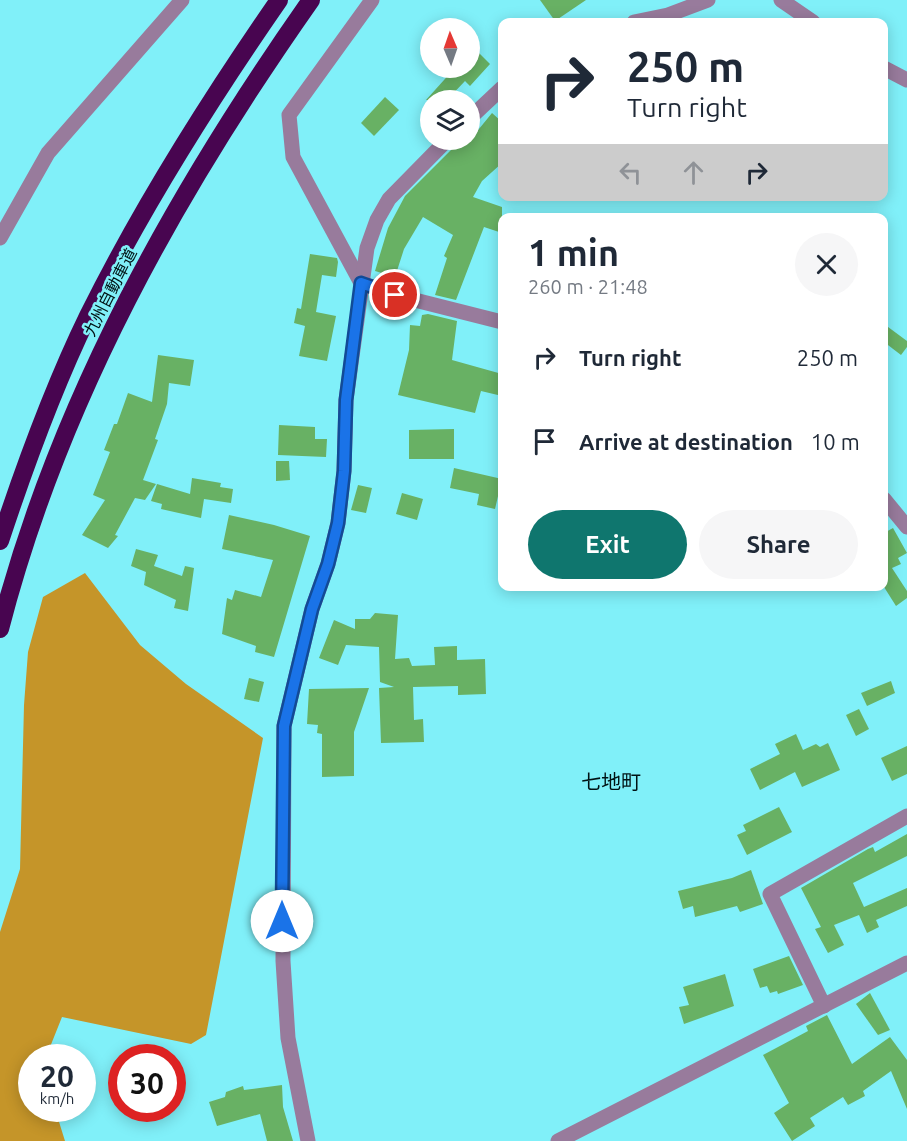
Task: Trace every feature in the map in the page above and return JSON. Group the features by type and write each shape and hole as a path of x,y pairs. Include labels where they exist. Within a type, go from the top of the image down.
{"highway":[{"name":"九州自動車道","path":"0,541 53,396 88,317 152,198 228,72 279,0"},
{"name":"九州自動車道","path":"0,629 42,497 113,326 174,212 252,84 311,0"}],"street":[{"path":"0,238 48,153 182,0"},
{"path":"372,0 289,115 293,157 361,283 395,295 498,321"},
{"path":"653,18 708,0"},
{"path":"781,0 807,18"},
{"path":"888,70 907,80"},
{"path":"480,109 498,92"},
{"path":"308,1141 288,1038 283,961 284,726 312,609 328,564 338,523 344,471 346,400 367,248 377,220 389,199 437,150"},
{"path":"888,504 907,527"},
{"path":"824,1006 770,894 907,816"},
{"path":"558,1141 907,963"}],"shaded area":[{"path":"85,573 140,645 186,684 263,738 206,1035 191,1044 62,1017 51,1044 18,1044 18,1122 59,1122 65,1141 0,1141 0,932 20,869 24,705 28,652 43,597"}],"building":[{"path":"540,0 586,0 559,18 553,18"},
{"path":"480,54 490,64 480,75"},
{"path":"446,78 477,78 470,86 465,81 456,90 435,90"},
{"path":"385,97 399,110 374,136 361,123"},
{"path":"492,113 498,118 498,167 482,181 473,197 502,207 502,213 498,213 498,232 484,227 456,300 435,295 447,258 444,256 453,235 423,217 404,249 395,277 375,271 388,228 405,196 451,150 480,150 480,128"},
{"path":"310,254 337,258 338,262 336,277 322,275 316,312 336,316 327,361 299,356 305,326 294,323 297,308 301,309"},
{"path":"428,314 457,321 452,360 498,373 498,395 481,391 475,413 398,395 409,350 410,325 420,326 422,315"},
{"path":"888,327 907,341 907,347 901,355 888,345"},
{"path":"158,355 194,360 190,386 169,383 167,404 155,439 158,440 143,480 156,484 145,500 135,498 115,535 118,536 108,548 82,535 105,500 93,495 110,452 104,450 114,424 117,424 128,393 152,402"},
{"path":"279,425 315,427 315,439 327,439 326,457 278,455"},
{"path":"454,429 454,459 409,459 409,430"},
{"path":"276,461 289,461 290,480 276,481"},
{"path":"454,468 498,478 495,509 477,505 479,494 450,488"},
{"path":"192,478 221,483 220,487 233,489 231,503 204,499 201,518 161,509 162,504 151,501 157,484 190,494"},
{"path":"358,485 372,488 366,513 351,510"},
{"path":"402,493 423,499 417,520 396,514"},
{"path":"229,515 310,536 274,657 255,652 256,646 222,634 227,598 232,600 235,590 261,597 273,560 222,549"},
{"path":"893,528 907,553 898,558 901,564 892,568 907,591 907,598 896,606 887,591 888,531"},
{"path":"136,549 158,555 154,566 182,576 185,566 194,568 188,611 174,608 176,600 144,585 146,572 131,566"},
{"path":"375,613 398,615 395,659 409,658 412,666 435,665 434,647 457,646 457,660 485,659 486,694 458,695 458,686 413,687 414,720 423,719 424,742 381,743 379,688 394,687 380,682 379,647 346,645 338,665 319,658 334,620 355,629 355,619 370,619"},
{"path":"249,678 264,682 259,702 244,699"},
{"path":"891,681 895,693 867,706 861,693"},
{"path":"369,688 354,732 354,776 322,777 322,734 317,733 318,725 307,724 309,689"},
{"path":"859,709 869,729 856,736 846,715"},
{"path":"796,734 803,750 816,744 820,747 828,743 840,770 802,787 795,772 760,790 750,769 780,754 775,744"},
{"path":"907,746 907,774 892,781 881,758"},
{"path":"779,807 792,832 747,855 737,835 746,831 743,825"},
{"path":"907,834 907,856 853,883 864,907 907,888 907,906 876,920 879,927 867,933 859,915 834,925 844,945 828,953 815,929 821,927 801,888 868,849 873,847 875,852"},
{"path":"751,870 763,904 740,912 737,906 695,917 693,906 683,909 678,891 732,878"},
{"path":"789,956 803,985 778,994 777,991 770,993 767,986 760,988 753,969"},
{"path":"725,974 734,1006 684,1024 679,1007 689,1005 683,987"},
{"path":"870,993 890,1030 878,1035 856,1004"},
{"path":"827,1015 852,1064 890,1037 907,1060 907,1109 891,1071 863,1091 865,1096 848,1105 843,1097 810,1118 815,1126 792,1141 774,1113 789,1103 763,1055 808,1031 806,1026"},
{"path":"282,1085 283,1107 293,1141 267,1141 260,1114 217,1126 209,1102 225,1097 226,1092 243,1086 244,1090"}],"district":[{"name":"七地町","path":"611,782"}],"route":[{"path":"282,921 284,726 312,609 328,564 338,523 344,471 346,400 361,283 395,295"}]}
